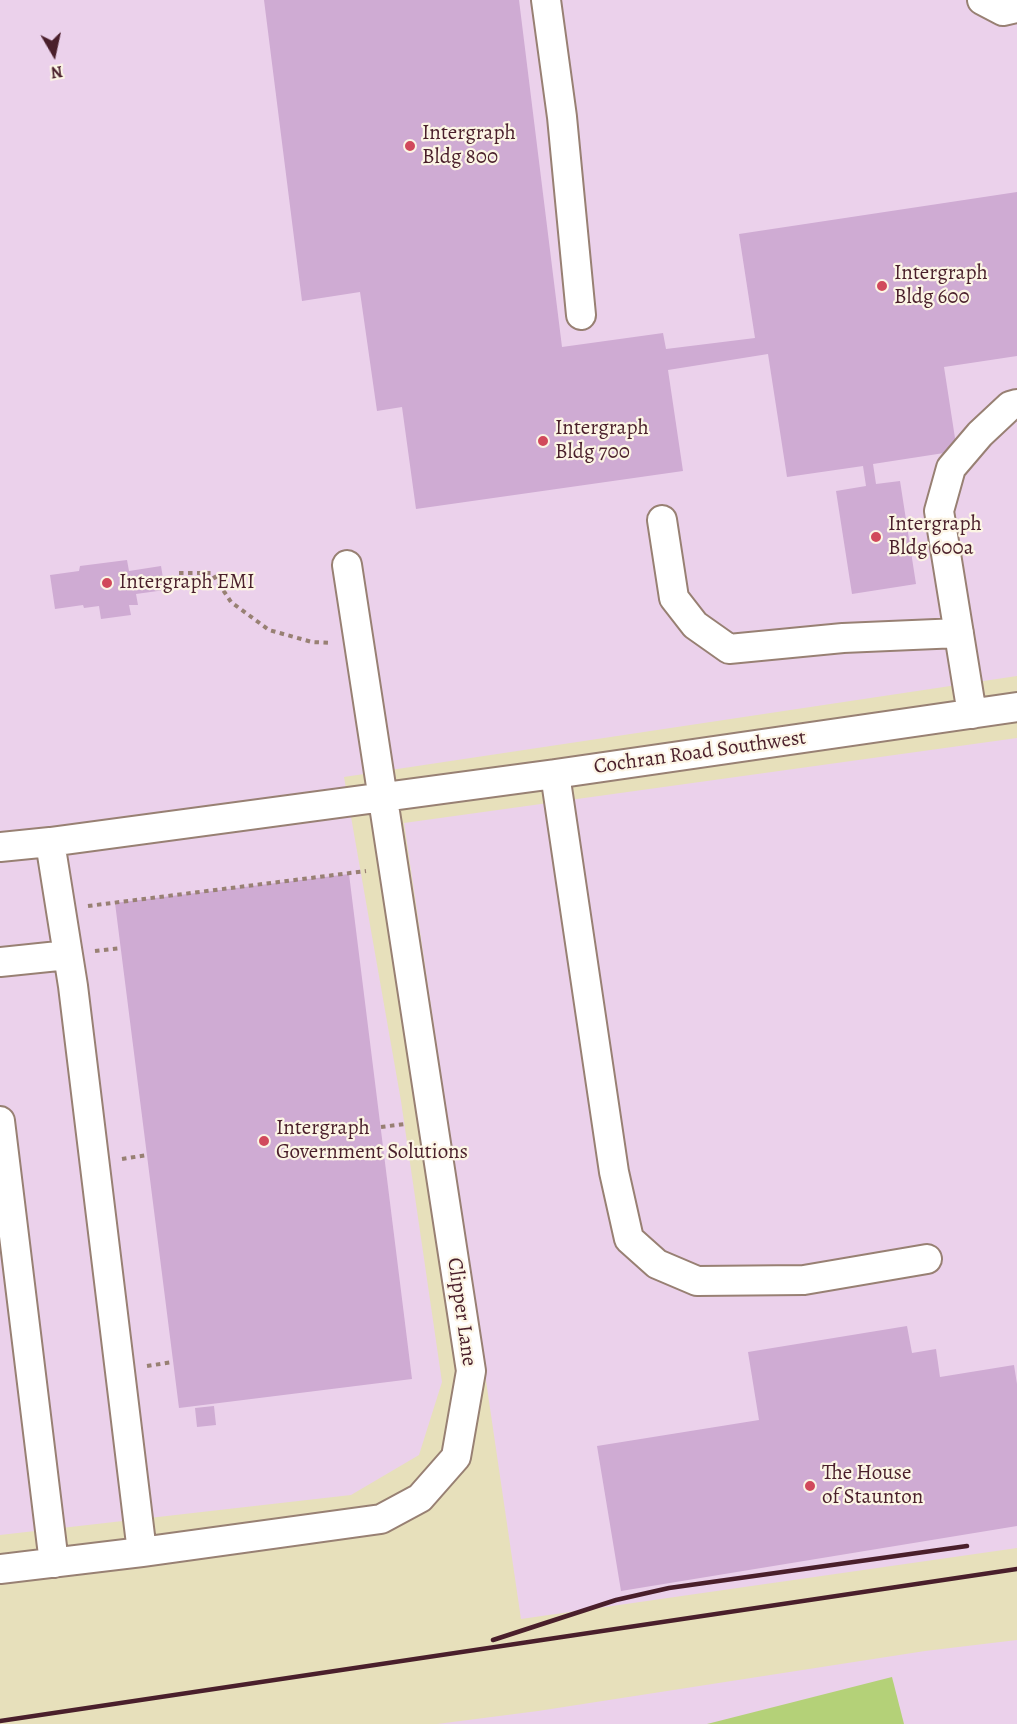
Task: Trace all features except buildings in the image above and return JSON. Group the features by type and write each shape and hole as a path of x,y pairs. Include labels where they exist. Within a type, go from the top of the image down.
{"street":[{"path":"546,0 562,117 581,315"},
{"path":"982,0 1003,11 1017,8"},
{"path":"972,714 939,511 951,468 980,434 1010,406 1017,404"},
{"path":"662,520 674,598 695,625 729,649 843,638 959,633"},
{"name":"Clipper Lane","path":"0,1569 381,1519 420,1498 456,1457 471,1371 347,566"},
{"name":"Cochran Road Southwest","path":"0,847 555,774 1017,707"},
{"path":"555,774 614,1172 629,1239 657,1264 697,1281 804,1280 927,1259"},
{"path":"50,842 68,955 142,1552"},
{"path":"0,962 68,955"},
{"path":"0,1121 54,1563"}],"path":[{"path":"179,573 212,573 231,602 269,630 312,642 360,645"},
{"path":"60,909 393,867"}],"shaded area":[{"path":"0,0 1017,0 1017,676 344,777 401,1101 442,1382 419,1455 351,1495 0,1535"},
{"path":"1017,738 1017,1548 521,1619 404,823"},
{"path":"1017,1640 1017,1724 437,1724 538,1711 925,1651"}],"green space":[{"path":"892,1677 904,1724 707,1724"}],"railway":[{"path":"493,1640 616,1600 669,1588 967,1546"},
{"path":"0,1721 1017,1569"}],"place":[{"name":"Intergraph Bldg 800","path":"410,146"},
{"name":"Intergraph Bldg 600","path":"882,286"},
{"name":"Intergraph Bldg 700","path":"543,441"},
{"name":"Intergraph Bldg 600a","path":"876,537"},
{"name":"Intergraph EMI","path":"107,583"},
{"name":"Intergraph Government Solutions","path":"264,1141"},
{"name":"The House of Staunton","path":"810,1486"}]}
